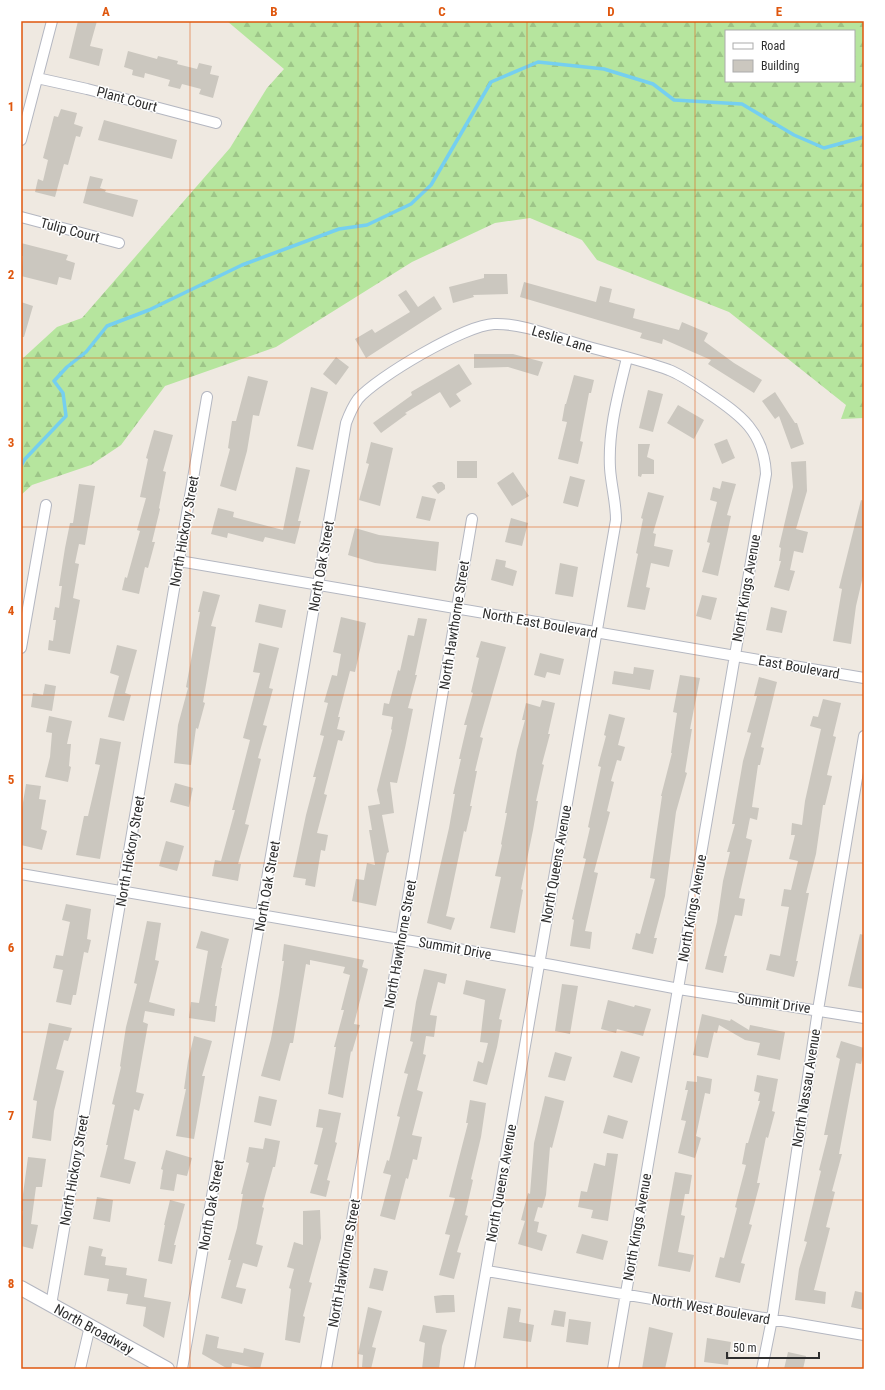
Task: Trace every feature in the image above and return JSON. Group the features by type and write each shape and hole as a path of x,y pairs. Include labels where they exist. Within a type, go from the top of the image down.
{"main road":[{"name":"North Broadway","path":"21,1288 167,1369"}],"street":[{"path":"21,140 52,21"},
{"name":"Plant Court","path":"37,78 87,89 216,123"},
{"name":"Tulip Court","path":"21,217 119,243"},
{"name":"Leslie Lane","path":"355,404 373,386 450,338 472,328 494,324 520,327 669,370 700,387 741,417 752,429 762,446"},
{"name":"North Queens Avenue","path":"469,1369 487,1271 538,962 616,520 616,503 610,469 610,443 613,418 627,358"},
{"name":"North Hickory Street","path":"51,1305 207,397"},
{"name":"North Oak Street","path":"182,1369 262,915 346,423 355,404"},
{"name":"North Kings Avenue","path":"613,1369 766,474 762,446"},
{"path":"21,648 46,505"},
{"name":"North Hawthorne Street","path":"326,1369 401,939 472,518"},
{"name":"North East Boulevard","path":"179,561 735,656"},
{"name":"East Boulevard","path":"735,656 864,678"},
{"name":"North Nassau Avenue","path":"762,1369 772,1319 818,1010 864,736"},
{"name":"Summit Drive","path":"21,874 538,962 679,989 864,1018"},
{"name":"North West Boulevard","path":"487,1271 864,1335"},
{"path":"80,1369 90,1326"}],"green space":[{"path":"227,21 864,21 864,418 841,419 846,405 729,312 597,260 582,240 530,218 495,223 412,262 276,347 165,386 121,445 91,465 32,485 21,495 21,360 57,327 82,318 230,148 267,88 284,69"}],"building":[{"path":"78,21 97,21 90,46 103,49 99,66 69,58"},
{"path":"128,51 157,59 158,56 178,61 177,64 197,69 199,63 212,66 210,74 219,76 213,98 199,94 201,89 182,84 180,89 168,86 170,80 145,73 144,78 132,75 133,70 124,67"},
{"path":"61,109 77,113 74,124 83,127 80,137 76,136 68,165 64,164 55,197 35,192 38,179 43,181 48,160 43,158 54,116 58,117"},
{"path":"104,120 177,140 172,159 98,140"},
{"path":"90,176 103,179 100,188 106,190 105,192 138,200 133,217 83,203"},
{"path":"21,243 68,255 66,260 75,263 71,280 59,277 57,285 21,276 23,256 21,256"},
{"path":"484,274 507,274 508,294 473,295 474,297 453,303 449,287 484,278"},
{"path":"524,282 596,302 600,286 612,289 609,302 635,309 633,318 679,330 682,322 708,333 704,341 734,363 762,380 754,393 708,364 711,360 663,339 662,344 640,338 642,333 520,297"},
{"path":"406,290 418,307 434,296 442,309 366,358 355,339 372,329 375,333 410,312 398,295"},
{"path":"21,302 33,306 24,337 21,337"},
{"path":"474,354 513,354 543,362 538,376 508,367 474,368"},
{"path":"336,357 349,367 336,385 323,374"},
{"path":"459,364 472,384 456,394 461,401 450,408 440,392 405,413 407,414 381,433 373,423 412,395 411,392"},
{"path":"574,375 594,380 591,393 589,393 580,441 583,442 578,464 558,459 567,422 562,421 565,404"},
{"path":"248,376 268,381 259,416 253,415 247,451 236,491 220,486 230,449 228,448 232,421 236,421"},
{"path":"311,387 328,392 313,450 297,446"},
{"path":"648,390 663,394 653,432 639,428"},
{"path":"775,392 795,423 797,423 804,444 791,449 779,416 775,419 762,401"},
{"path":"678,405 704,420 694,439 667,423"},
{"path":"154,430 173,435 163,471 166,472 160,509 152,542 155,542 148,568 145,567 139,594 122,590 125,577 127,578 140,531 137,530 146,498 140,497 148,459 146,458"},
{"path":"727,439 735,458 722,464 714,444"},
{"path":"371,442 393,448 380,506 359,500 369,464 366,463"},
{"path":"638,444 650,444 647,457 654,460 654,474 642,474 641,477 638,476"},
{"path":"457,461 477,461 477,478 457,478"},
{"path":"806,461 807,491 796,529 808,532 803,553 794,551 790,570 795,571 789,591 774,587 781,561 779,561 781,548 779,547 793,487 791,462"},
{"path":"296,467 310,470 298,521 301,521 295,544 265,537 263,542 228,533 227,538 211,534 218,508 234,512 233,517 283,530"},
{"path":"513,472 529,496 512,506 497,483"},
{"path":"570,476 585,480 578,507 563,503"},
{"path":"722,481 736,484 727,515 731,516 718,576 702,572 710,543 707,542 717,502 710,500 713,487 720,489"},
{"path":"438,482 442,482 445,485 445,489 438,494 432,486"},
{"path":"79,484 95,486 85,545 79,544 75,563 79,564 73,598 80,600 70,654 48,650 49,640 53,641 56,620 53,620 55,607 59,608 62,586 59,586 65,548 70,523 73,523"},
{"path":"648,492 664,496 653,533 656,534 654,546 673,550 669,567 651,563 646,587 650,588 645,610 627,607 638,554 636,553 643,519 641,518"},
{"path":"422,496 436,499 430,521 416,518"},
{"path":"861,500 864,501 864,572 856,606 851,644 833,641 842,589 839,588"},
{"path":"511,518 528,523 522,546 505,542"},
{"path":"355,528 379,535 439,542 436,571 375,563 348,555"},
{"path":"496,559 506,561 505,567 517,571 513,586 491,580"},
{"path":"560,563 578,567 573,597 555,594"},
{"path":"203,591 220,595 211,626 216,627 203,702 205,703 198,729 196,728 191,765 174,763 178,725 188,688 186,687 200,612 198,612"},
{"path":"702,595 717,598 711,620 696,616"},
{"path":"259,604 286,610 282,628 255,622"},
{"path":"771,607 787,611 782,633 766,630"},
{"path":"341,617 366,623 355,672 350,671 338,717 340,717 337,729 345,731 342,741 338,740 324,794 327,795 317,833 328,835 325,851 321,850 315,887 305,885 306,879 293,877 306,815 316,777 313,777 324,736 320,735 328,703 324,702 332,675 337,676 341,654 333,652"},
{"path":"418,618 427,619 415,675 417,675 408,708 413,709 405,748 397,783 390,782 394,813 382,815 389,852 387,853 376,906 352,901 356,879 364,880 367,863 375,865 369,830 372,830 368,806 380,804 377,790 392,730 393,717 382,715 384,703 389,704 398,670 400,671 408,635 414,636"},
{"path":"481,641 506,647 480,737 483,738 475,771 477,771 470,806 472,806 466,832 464,831 446,916 455,918 451,930 427,923 449,828 455,794 453,794 461,759 459,759 467,725 464,725 473,693 471,692 479,658 476,657"},
{"path":"259,643 279,648 269,688 273,689 263,725 267,726 258,758 261,759 245,824 249,825 238,864 241,864 238,881 212,876 215,860 221,861 235,810 232,810 250,740 243,738 260,673 253,672"},
{"path":"117,645 137,650 125,693 131,695 124,721 108,717 119,676 110,673"},
{"path":"540,653 564,659 560,675 547,672 545,678 534,675"},
{"path":"634,667 654,670 650,690 612,684 614,671 633,674"},
{"path":"680,675 700,678 690,729 692,729 685,772 687,773 676,812 665,896 654,938 657,938 653,954 632,949 636,933 640,934 655,879 650,878 661,796 672,753 677,713 673,712"},
{"path":"759,677 777,682 761,747 764,748 760,765 758,765 752,807 759,808 757,820 750,818 746,838 752,840 739,898 745,899 742,916 735,915 724,956 727,956 723,973 705,969 717,922 723,881 730,852 727,852 735,824 732,824 743,761 751,733 747,732 757,696 754,696"},
{"path":"45,684 56,686 52,711 31,707 33,693 43,695"},
{"path":"823,699 841,703 833,736 836,737 827,775 832,776 825,805 823,805 816,854 806,893 809,893 794,977 766,970 770,954 780,956 789,907 781,906 784,889 791,890 798,861 789,859 795,835 791,835 792,823 802,825 805,801 821,729 810,726 813,716 818,717"},
{"path":"542,700 555,703 548,734 550,734 542,764 544,765 536,801 538,801 521,889 523,890 515,933 490,928 501,877 495,876 502,845 507,813 505,813 517,750 525,720 522,720 526,703 540,707"},
{"path":"609,714 625,718 618,745 625,747 621,761 617,760 611,781 614,782 607,811 610,812 594,872 598,873 585,931 592,932 590,949 570,946 574,920 572,919 586,859 583,858 601,767 598,766 606,736 604,735"},
{"path":"49,716 72,721 67,744 71,744 69,766 71,767 68,782 45,777 50,757 52,733 46,732"},
{"path":"100,738 121,742 100,859 76,855 84,816 88,816 100,765 95,764"},
{"path":"175,783 193,788 189,807 170,802"},
{"path":"26,784 41,786 39,799 46,800 41,829 47,831 42,850 21,845 21,815"},
{"path":"166,841 184,846 177,871 159,866"},
{"path":"66,904 91,909 87,939 91,940 88,953 84,952 76,995 73,995 71,1005 56,1002 63,970 53,968 56,955 63,956 70,922 62,920"},
{"path":"147,921 161,923 155,960 159,961 149,1002 175,1009 174,1016 145,1011 143,1022 148,1024 136,1092 144,1094 139,1111 134,1109 124,1159 136,1162 130,1184 100,1177 108,1145 106,1145 115,1105 112,1104 121,1067 126,1027 137,984 134,983"},
{"path":"201,931 229,939 221,968 215,1006 217,1006 215,1022 189,1018 191,1002 199,1003 208,951 196,948"},
{"path":"860,934 864,935 864,989 848,986"},
{"path":"284,944 364,960 362,967 368,969 354,1024 360,1025 352,1052 351,1051 343,1098 328,1094 336,1047 334,1047 344,1010 341,1010 350,975 343,973 345,967 310,960 310,965 306,964 293,1043 290,1043 280,1081 261,1076 271,1039 279,995 284,961 282,961"},
{"path":"424,969 447,974 445,984 438,982 430,1015 437,1016 434,1037 426,1036 423,1054 426,1055 417,1090 423,1092 412,1135 422,1137 417,1160 413,1159 408,1179 406,1178 395,1220 380,1216 391,1175 383,1173 387,1160 389,1161 400,1117 397,1116 408,1074 404,1073 413,1042 410,1041 416,1002"},
{"path":"466,980 506,989 499,1019 502,1020 497,1047 487,1085 473,1081 478,1061 483,1063 488,1043 480,1042 485,1000 463,994"},
{"path":"562,984 578,986 570,1034 555,1031"},
{"path":"608,1000 634,1007 635,1005 651,1009 643,1036 617,1029 616,1033 601,1029"},
{"path":"702,1014 730,1021 731,1019 749,1030 750,1025 785,1032 780,1060 757,1055 760,1043 745,1040 719,1025 717,1033 714,1032 708,1058 693,1055"},
{"path":"49,1023 72,1028 68,1041 64,1040 56,1069 64,1071 54,1111 51,1141 32,1138 37,1101 33,1100"},
{"path":"194,1036 212,1041 202,1076 205,1076 194,1139 176,1136 186,1089 184,1089 188,1061"},
{"path":"841,1041 864,1048 864,1052 861,1064 856,1063 839,1154 842,1154 832,1191 835,1192 826,1227 830,1228 814,1290 826,1292 825,1304 795,1300 799,1269 807,1242 804,1241 828,1135 824,1135 840,1059 836,1057"},
{"path":"621,1051 640,1057 632,1083 613,1077"},
{"path":"555,1052 572,1057 565,1081 548,1077"},
{"path":"757,1075 778,1079 772,1111 775,1112 768,1138 766,1137 757,1183 760,1183 749,1224 752,1225 741,1263 745,1264 740,1283 715,1277 720,1257 724,1258 737,1208 735,1207 746,1165 742,1164 746,1143 748,1143 760,1101 758,1101 760,1093 754,1091"},
{"path":"697,1076 712,1079 710,1094 705,1093 696,1136 701,1138 695,1158 678,1153 686,1121 681,1120 688,1090 685,1090 687,1081 697,1082"},
{"path":"259,1096 277,1100 271,1126 254,1122"},
{"path":"545,1096 564,1101 552,1148 550,1147 546,1195 542,1208 538,1207 534,1221 539,1222 537,1232 547,1235 542,1251 518,1244 525,1221 521,1220 528,1193 530,1194 534,1143"},
{"path":"470,1100 486,1103 481,1137 471,1179 473,1180 465,1215 468,1216 457,1252 461,1253 454,1279 439,1275 450,1235 445,1234 455,1198 449,1197 468,1123 466,1123"},
{"path":"319,1109 341,1113 335,1142 337,1143 327,1180 330,1181 326,1197 310,1193 318,1165 314,1164 323,1128 316,1127"},
{"path":"608,1115 628,1121 623,1139 603,1133"},
{"path":"265,1138 280,1141 275,1167 273,1167 262,1207 264,1208 256,1244 263,1246 257,1267 243,1263 236,1287 246,1289 242,1304 221,1298 231,1260 228,1260 237,1228 243,1194 241,1194 249,1163 246,1162 249,1147 263,1149"},
{"path":"166,1150 192,1158 187,1176 177,1174 174,1191 160,1189 163,1170 161,1169"},
{"path":"607,1153 618,1154 608,1221 591,1218 593,1210 578,1207 581,1191 587,1192 594,1163 605,1166"},
{"path":"28,1157 46,1159 42,1187 36,1187 31,1224 38,1225 33,1249 21,1246 21,1222 23,1211 21,1211 21,1209"},
{"path":"675,1172 692,1175 689,1194 685,1194 681,1215 685,1216 678,1252 694,1255 690,1272 658,1266"},
{"path":"97,1197 113,1200 110,1222 93,1219"},
{"path":"170,1200 185,1204 174,1245 176,1245 172,1264 158,1261"},
{"path":"320,1210 321,1238 309,1282 312,1283 303,1316 305,1317 300,1343 285,1340 291,1289 289,1288 294,1269 287,1267 294,1242 303,1245 303,1211"},
{"path":"582,1234 608,1241 603,1260 576,1253"},
{"path":"89,1246 103,1249 101,1256 106,1257 105,1265 127,1268 126,1275 147,1279 144,1297 171,1302 164,1338 143,1326 146,1307 126,1304 128,1294 107,1291 109,1279 84,1275"},
{"path":"374,1268 388,1271 383,1291 369,1288"},
{"path":"855,1291 864,1293 864,1310 851,1307"},
{"path":"454,1295 455,1312 436,1313 434,1296"},
{"path":"368,1307 382,1311 372,1347 376,1348 371,1369 362,1367 363,1355 358,1354"},
{"path":"508,1307 521,1309 519,1322 534,1325 531,1342 503,1338"},
{"path":"554,1310 566,1312 564,1327 551,1325"},
{"path":"569,1319 591,1322 588,1345 566,1342"},
{"path":"423,1325 447,1330 442,1346 439,1369 422,1369 425,1343 419,1341"},
{"path":"649,1327 673,1333 665,1369 642,1369"},
{"path":"206,1334 219,1337 217,1348 243,1353 244,1348 264,1353 260,1369 232,1363 231,1369 228,1369 202,1354"},
{"path":"707,1338 731,1342 728,1365 704,1362"},
{"path":"788,1352 806,1356 803,1369 784,1369"}],"waterway":[{"path":"21,466 25,459 66,416 63,393 54,381 67,367 86,352 107,326 149,310 242,265 339,229 367,225 411,204 431,185 491,82 538,62 604,69 653,84 674,100 742,104 794,135 824,148 864,137"}]}
